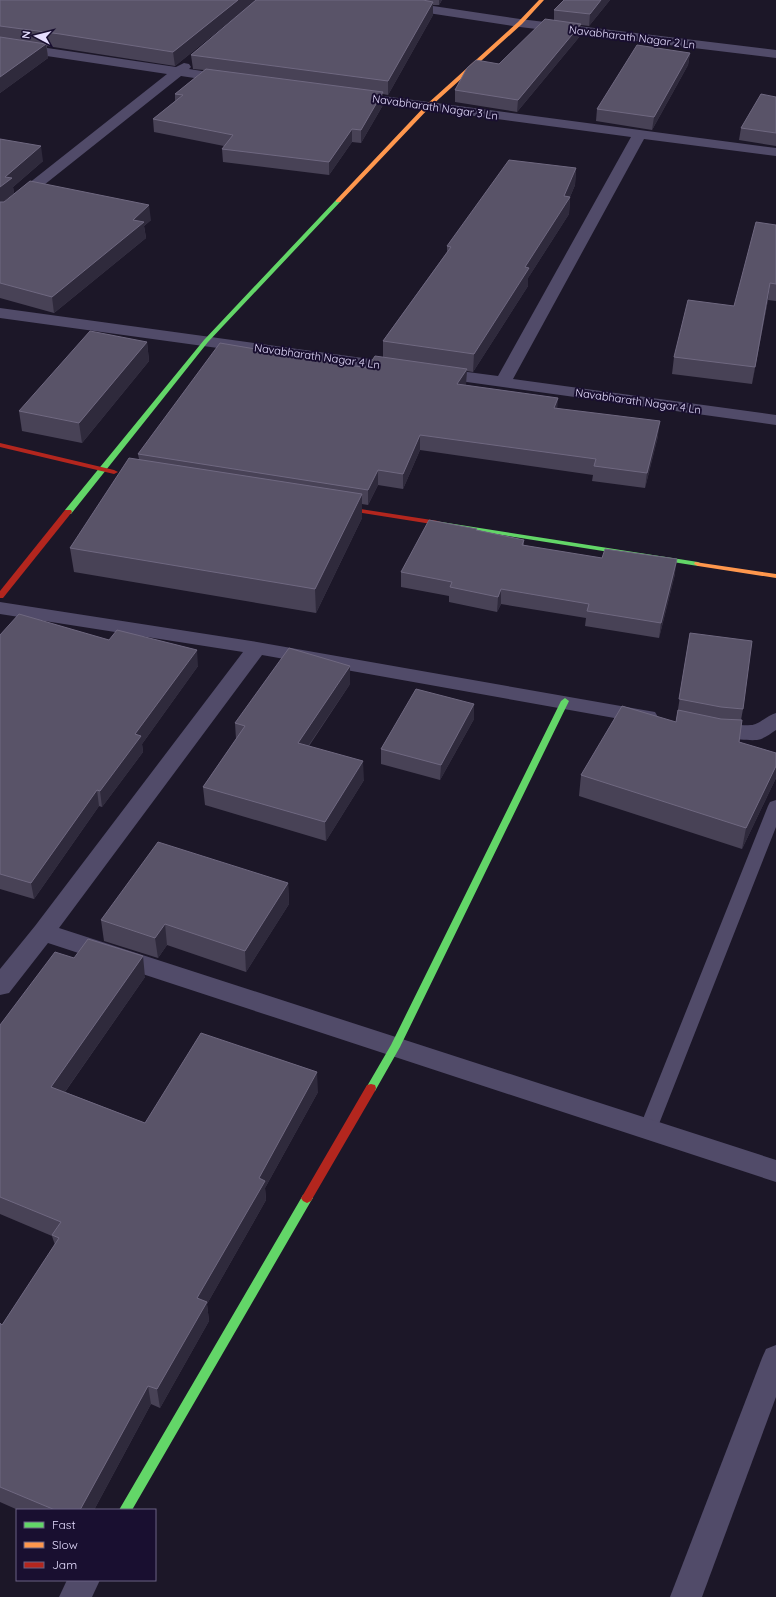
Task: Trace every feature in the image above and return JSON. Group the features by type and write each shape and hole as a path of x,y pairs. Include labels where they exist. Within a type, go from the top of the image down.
{"street":[{"name":"Navabharath Nagar 2 Ln","path":"369,0 520,23 776,54"},
{"path":"0,596 206,341 428,106 520,23 542,0"},
{"path":"0,45 240,81"},
{"path":"0,213 195,58"},
{"name":"Navabharath Nagar 3 Ln","path":"342,94 776,152"},
{"path":"503,382 640,134"},
{"name":"Navabharath Nagar 4 Ln","path":"0,313 776,420"},
{"path":"0,445 102,470 125,474"},
{"path":"321,504 776,576"},
{"path":"0,608 257,648 664,720"},
{"path":"0,986 43,932 257,648"},
{"path":"126,1509 395,1047 565,702"},
{"path":"695,726 718,731 756,733 776,720"},
{"path":"43,932 776,1171"},
{"path":"686,1597 776,1358"},
{"path":"74,1597 83,1581"}],"lane":[{"path":"648,1129 776,806"}],"building":[{"path":"0,0 238,0 173,52 0,26"},
{"path":"256,0 423,0 433,2 388,81 191,55"},
{"path":"564,0 601,0 590,14 554,10"},
{"path":"545,19 581,24 518,100 455,90 467,68 476,60 499,64"},
{"path":"0,37 46,44 0,77"},
{"path":"637,45 690,53 654,117 597,109"},
{"path":"206,69 383,92 361,130 352,129 329,162 222,149 233,135 153,119 183,95 175,94"},
{"path":"761,94 776,97 776,133 741,128"},
{"path":"0,139 41,146 5,177 12,178 0,187"},
{"path":"509,160 576,168 564,196 570,197 525,267 529,268 474,354 383,341 451,247 447,246"},
{"path":"30,181 149,205 133,220 144,222 52,297 0,283 0,202 4,202"},
{"path":"756,222 776,225 776,284 770,283 755,367 674,357 688,300 734,306"},
{"path":"90,331 147,342 79,423 19,411"},
{"path":"220,343 367,368 375,356 467,369 457,384 558,398 554,408 660,421 647,473 594,466 596,459 420,435 403,474 378,470 368,490 138,454"},
{"path":"129,458 362,494 315,589 70,548"},
{"path":"429,520 524,540 522,545 602,558 605,549 677,559 661,623 587,611 589,604 501,589 498,597 450,587 452,582 401,572"},
{"path":"19,614 109,640 117,630 197,650 135,734 141,736 100,791 97,790 31,883 0,874 0,635"},
{"path":"690,633 752,641 743,709 721,707 679,699"},
{"path":"289,648 350,666 298,743 363,761 325,822 203,787 245,726 235,723"},
{"path":"416,689 474,704 441,765 381,749"},
{"path":"622,706 676,722 678,710 721,719 742,720 739,742 776,753 776,766 746,828 581,775"},
{"path":"158,842 288,883 245,951 165,924 155,938 101,920"},
{"path":"88,939 143,956 51,1087 145,1123 201,1033 317,1072 259,1178 265,1181 197,1298 207,1302 157,1389 148,1386 81,1509 53,1509 0,1487 0,1323 2,1325 59,1238 52,1235 61,1222 0,1197 0,1025 55,952 74,958"}],"traffic: fast":[{"path":"68,512 206,341 338,201"},
{"path":"438,523 698,564"},
{"path":"371,1088 395,1047 565,701"},
{"path":"126,1509 307,1198"}],"traffic: slow":[{"path":"338,201 428,106 520,23 542,0"},
{"path":"698,564 776,576"}],"traffic: jam":[{"path":"0,445 114,472"},
{"path":"331,506 438,523"},
{"path":"0,596 68,512"},
{"path":"307,1198 371,1088"}]}
